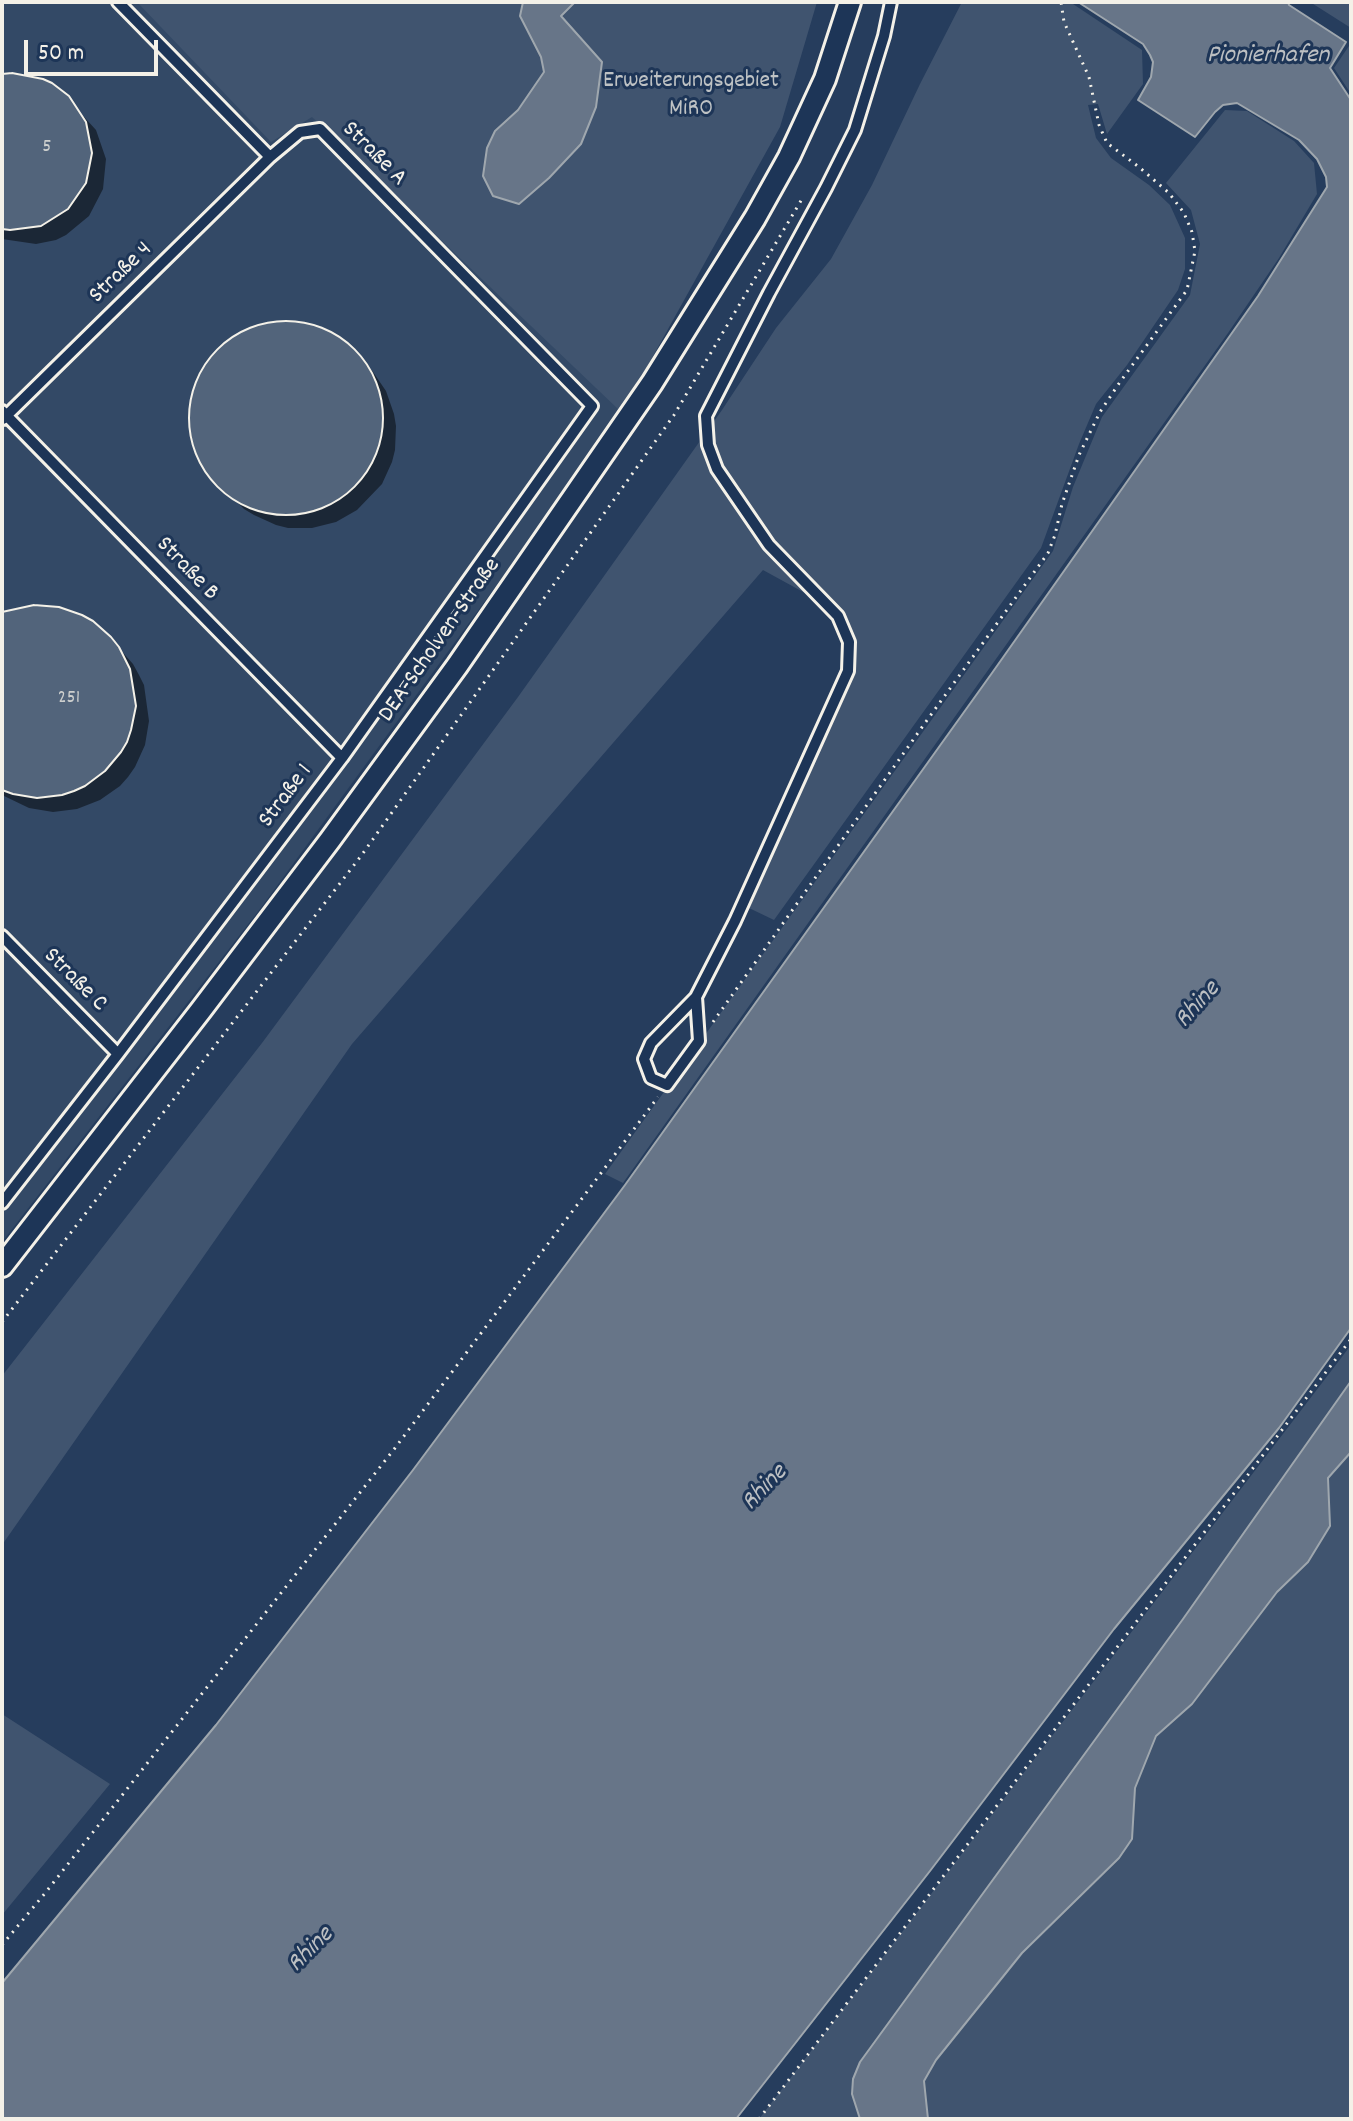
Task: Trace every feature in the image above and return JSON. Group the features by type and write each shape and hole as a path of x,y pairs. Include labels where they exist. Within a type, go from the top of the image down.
{"street":[{"name":"DEA-Scholven-Straße","path":"2,1266 330,840 457,666 652,383 755,218 789,157 825,79 850,2"}],"lane":[{"path":"118,2 270,157"},
{"path":"696,997 699,1041 667,1085 651,1078 644,1059 651,1043 696,997 735,921 848,671 849,642 838,616 769,545 717,469 708,445 706,416 855,130 884,36 891,2"},
{"name":"Straße A","path":"270,157 300,132 320,129 592,406"},
{"name":"Straße 4","path":"4,415 270,157"},
{"name":"Straße 1","path":"2,1203 342,758 592,406"},
{"name":"Straße B","path":"4,415 342,758"},
{"name":"Straße C","path":"2,936 118,1054"}],"path":[{"path":"699,1041 1048,553 1079,455 1100,412 1187,290 1195,251 1192,232 1184,213 1169,193 1107,143 1099,125 1089,77 1064,22 1061,2"},
{"path":"2,1322 361,856 674,415 803,197"},
{"path":"2,1945 395,1448 667,1085"},
{"path":"759,2119 1351,1339"}],"shaded area":[{"path":"2,2 300,2 478,179 647,367 504,575 263,905 2,1242"}],"green space":[{"name":"Erweiterungsgebiet MiRO","path":"137,2 523,2 520,16 541,57 544,72 518,110 495,131 596,107 602,62 550,4 536,2 817,2 780,127 647,367 618,409 312,117 271,142"},
{"path":"962,2 1070,2 1142,50 1143,84 1107,134 1098,104 1088,105 1096,138 1111,158 1149,185 1170,205 1185,238 1185,269 1178,290 1096,404 1041,548 774,920 749,908 854,671 853,640 845,615 763,570 352,1044 2,1545 2,1376 262,1043 518,697 722,410 776,328 831,259 872,185"},
{"path":"1310,2 1351,2 1351,28"},
{"path":"1351,43 1351,94 1334,68"},
{"path":"1225,110 1247,111 1294,141 1314,163 1317,194 1279,258 1228,333 623,1183 605,1174 1053,551 1073,487 1102,417 1190,295 1200,244 1191,210 1166,183"},
{"path":"1351,1345 1351,1381 852,2094 860,2119 759,2119"},
{"path":"1351,1452 1351,2119 928,2119 924,2081 936,2060 1022,1953 1119,1858 1132,1840 1135,1788 1156,1736 1192,1704 1277,1592 1308,1562 1330,1526 1328,1478"},
{"path":"2,1714 110,1784 2,1915"}],"water":[{"path":"523,2 575,2 561,16 602,62 596,107 581,144 519,204 493,196 483,176 487,148 495,131 518,110 544,72 541,57 520,16"},
{"path":"1078,2 1288,2 1346,42 1330,68 1351,100 1351,1328 1279,1428 1114,1629 736,2119 2,2119 2,1983 216,1725 413,1470 625,1185 1258,296 1327,187 1326,177 1317,159 1299,140 1237,103 1223,105 1195,137 1138,100 1151,77 1153,62 1150,55 1143,44"},
{"path":"1351,1381 1351,1452 1328,1478 1330,1526 1308,1562 1277,1592 1192,1704 1156,1736 1135,1788 1132,1839 1119,1858 1022,1953 936,2060 924,2081 928,2119 860,2119 852,2094 853,2079 860,2062 1183,1619"}],"building":[{"path":"2,74 43,79 69,96 86,122 92,153 86,183 68,209 41,226 10,230 2,229"},
{"path":"286,321 323,329 354,350 375,381 383,418 375,455 354,486 323,507 286,515 249,507 218,486 197,455 189,418 197,381 218,350 249,329"},
{"path":"34,605 59,607 82,615 111,637 130,669 136,706 127,742 105,771 74,791 37,798 2,790 2,612"}],"water label":[{"name":"Pionierhafen","path":"1268,57"},
{"name":"Rhine","path":"1199,1006"},
{"name":"Rhine","path":"766,1489"},
{"name":"Rhine","path":"312,1951"}]}
